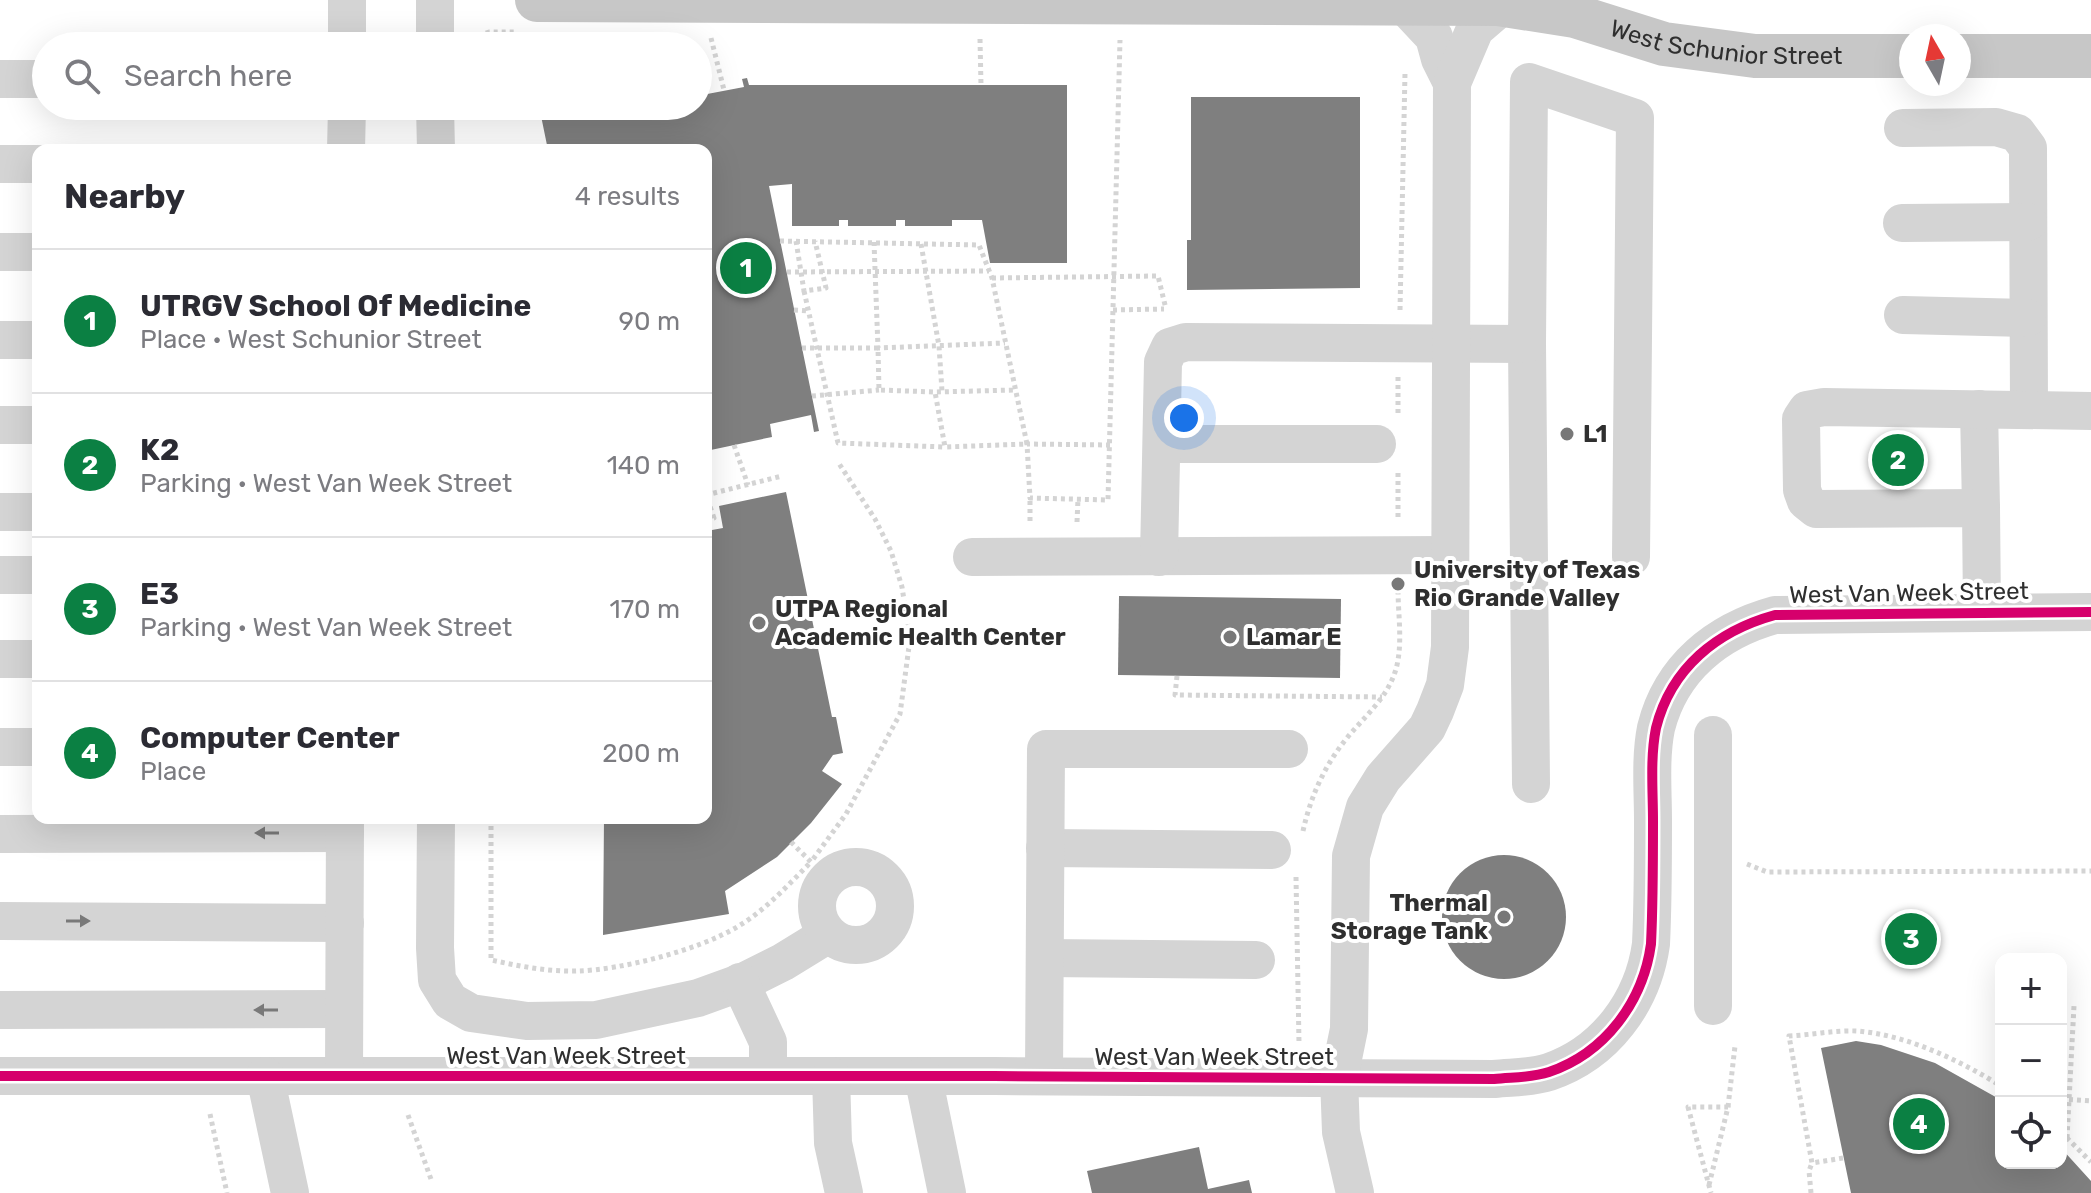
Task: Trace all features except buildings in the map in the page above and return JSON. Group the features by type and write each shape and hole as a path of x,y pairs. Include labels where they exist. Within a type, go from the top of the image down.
{"main road":[{"name":"West Schunior Street","path":"537,0 1504,4 1575,16 1664,44 1755,56 1899,56"},
{"path":"1971,56 2091,56"}],"street":[{"path":"347,0 347,32"},
{"path":"435,0 435,32"},
{"path":"1404,3 1434,37 1440,59 1452,83"},
{"path":"1355,1193 1341,1132 1339,1078 1349,1029 1350,874 1354,840 1365,807 1383,778 1427,728 1445,685 1450,650 1452,83 1475,29 1504,4"},
{"path":"0,79 32,79"},
{"path":"1531,784 1527,344 1529,82 1635,118 1631,557"},
{"path":"346,144 347,120"},
{"path":"435,120 436,144"},
{"path":"1903,128 1996,127 2017,133 2028,148 2029,410"},
{"path":"0,164 32,164"},
{"path":"1902,223 2028,222"},
{"path":"0,252 32,252"},
{"path":"1903,315 2027,318"},
{"path":"0,340 32,340"},
{"path":"1159,557 1163,362 1170,347 1186,342 1527,344"},
{"path":"1981,508 1816,509 1806,501 1802,490 1801,419 1807,410 1824,407 2091,411"},
{"path":"1979,409 1982,612"},
{"path":"0,425 32,425"},
{"path":"1162,444 1377,444"},
{"path":"0,512 32,512"},
{"path":"972,557 1450,555"},
{"path":"0,575 32,575"},
{"name":"West Van Week Street","path":"0,1076 1494,1079 1531,1076 1570,1064 1603,1041 1636,995 1647,971 1651,944 1656,729 1673,687 1705,648 1730,631 1775,615 2091,612"},
{"path":"0,659 32,659"},
{"path":"1713,735 1713,1006"},
{"path":"0,747 32,747"},
{"path":"1044,1076 1046,749 1289,749"},
{"path":"436,824 437,980 450,1001 471,1013 527,1021 596,1020 698,998 783,962 827,935"},
{"path":"0,834 345,826 344,1076"},
{"path":"1045,848 1272,850"},
{"path":"0,921 345,923"},
{"path":"1045,958 1256,960"},
{"path":"740,982 768,1042 768,1076"},
{"path":"0,1010 344,1009"},
{"path":"265,1076 290,1193"},
{"path":"831,1076 833,1143 844,1193"},
{"path":"923,1076 947,1193"}],"path":[{"path":"980,34 981,85"},
{"path":"780,241 979,245 992,278 1027,444 1030,498 1108,500 1120,35"},
{"path":"712,41 724,90"},
{"path":"1400,321 1405,58"},
{"path":"796,241 808,311 838,443 945,447 1110,445"},
{"path":"804,291 826,288 815,241"},
{"path":"874,242 879,390"},
{"path":"921,244 939,346 938,391 945,447"},
{"path":"787,272 989,271"},
{"path":"992,278 1158,276 1166,309"},
{"path":"794,310 808,311"},
{"path":"802,348 1005,343"},
{"path":"812,396 879,390 1014,390"},
{"path":"734,445 748,485"},
{"path":"491,824 491,960 532,968 578,971 648,960 694,947 736,928 770,903 811,862 846,814 900,714 910,639 902,587 891,551 875,519 838,462"},
{"path":"712,494 782,476"},
{"path":"1177,676 1175,695 1382,697 1396,670 1399,650 1398,582"},
{"path":"791,842 811,862"},
{"path":"1742,865 1767,872 2091,871"},
{"path":"2074,1006 2067,1138 2091,1162"},
{"path":"1811,1193 1809,1171 1812,1163 1789,1036 1854,1031 1884,1035 1939,1054 1995,1082"},
{"path":"1709,1185 1728,1107 1735,1046"},
{"path":"2069,1099 2091,1101"},
{"path":"1711,1193 1688,1107 1728,1107"},
{"path":"210,1114 227,1193"},
{"path":"408,1115 432,1182"},
{"path":"1812,1163 1843,1158"}],"cycle path":[{"path":"0,1076 1494,1079 1542,1074 1569,1063 1604,1038 1618,1023 1640,986 1651,944 1654,739 1663,707 1673,687 1699,655 1734,631 1775,615 2091,612"}],"place":[{"name":"UTRGV School Of Medicine","path":"746,268"},
{"name":"L1","path":"1567,434"},
{"name":"K2","path":"1898,460"},
{"name":"University of Texas Rio Grande Valley","path":"1398,584"},
{"name":"UTPA Regional Academic Health Center","path":"759,623"},
{"name":"Lamar E","path":"1230,637"},
{"name":"Thermal Storage Tank","path":"1504,917"},
{"name":"E3","path":"1911,939"},
{"name":"Computer Center","path":"1919,1124"}]}
